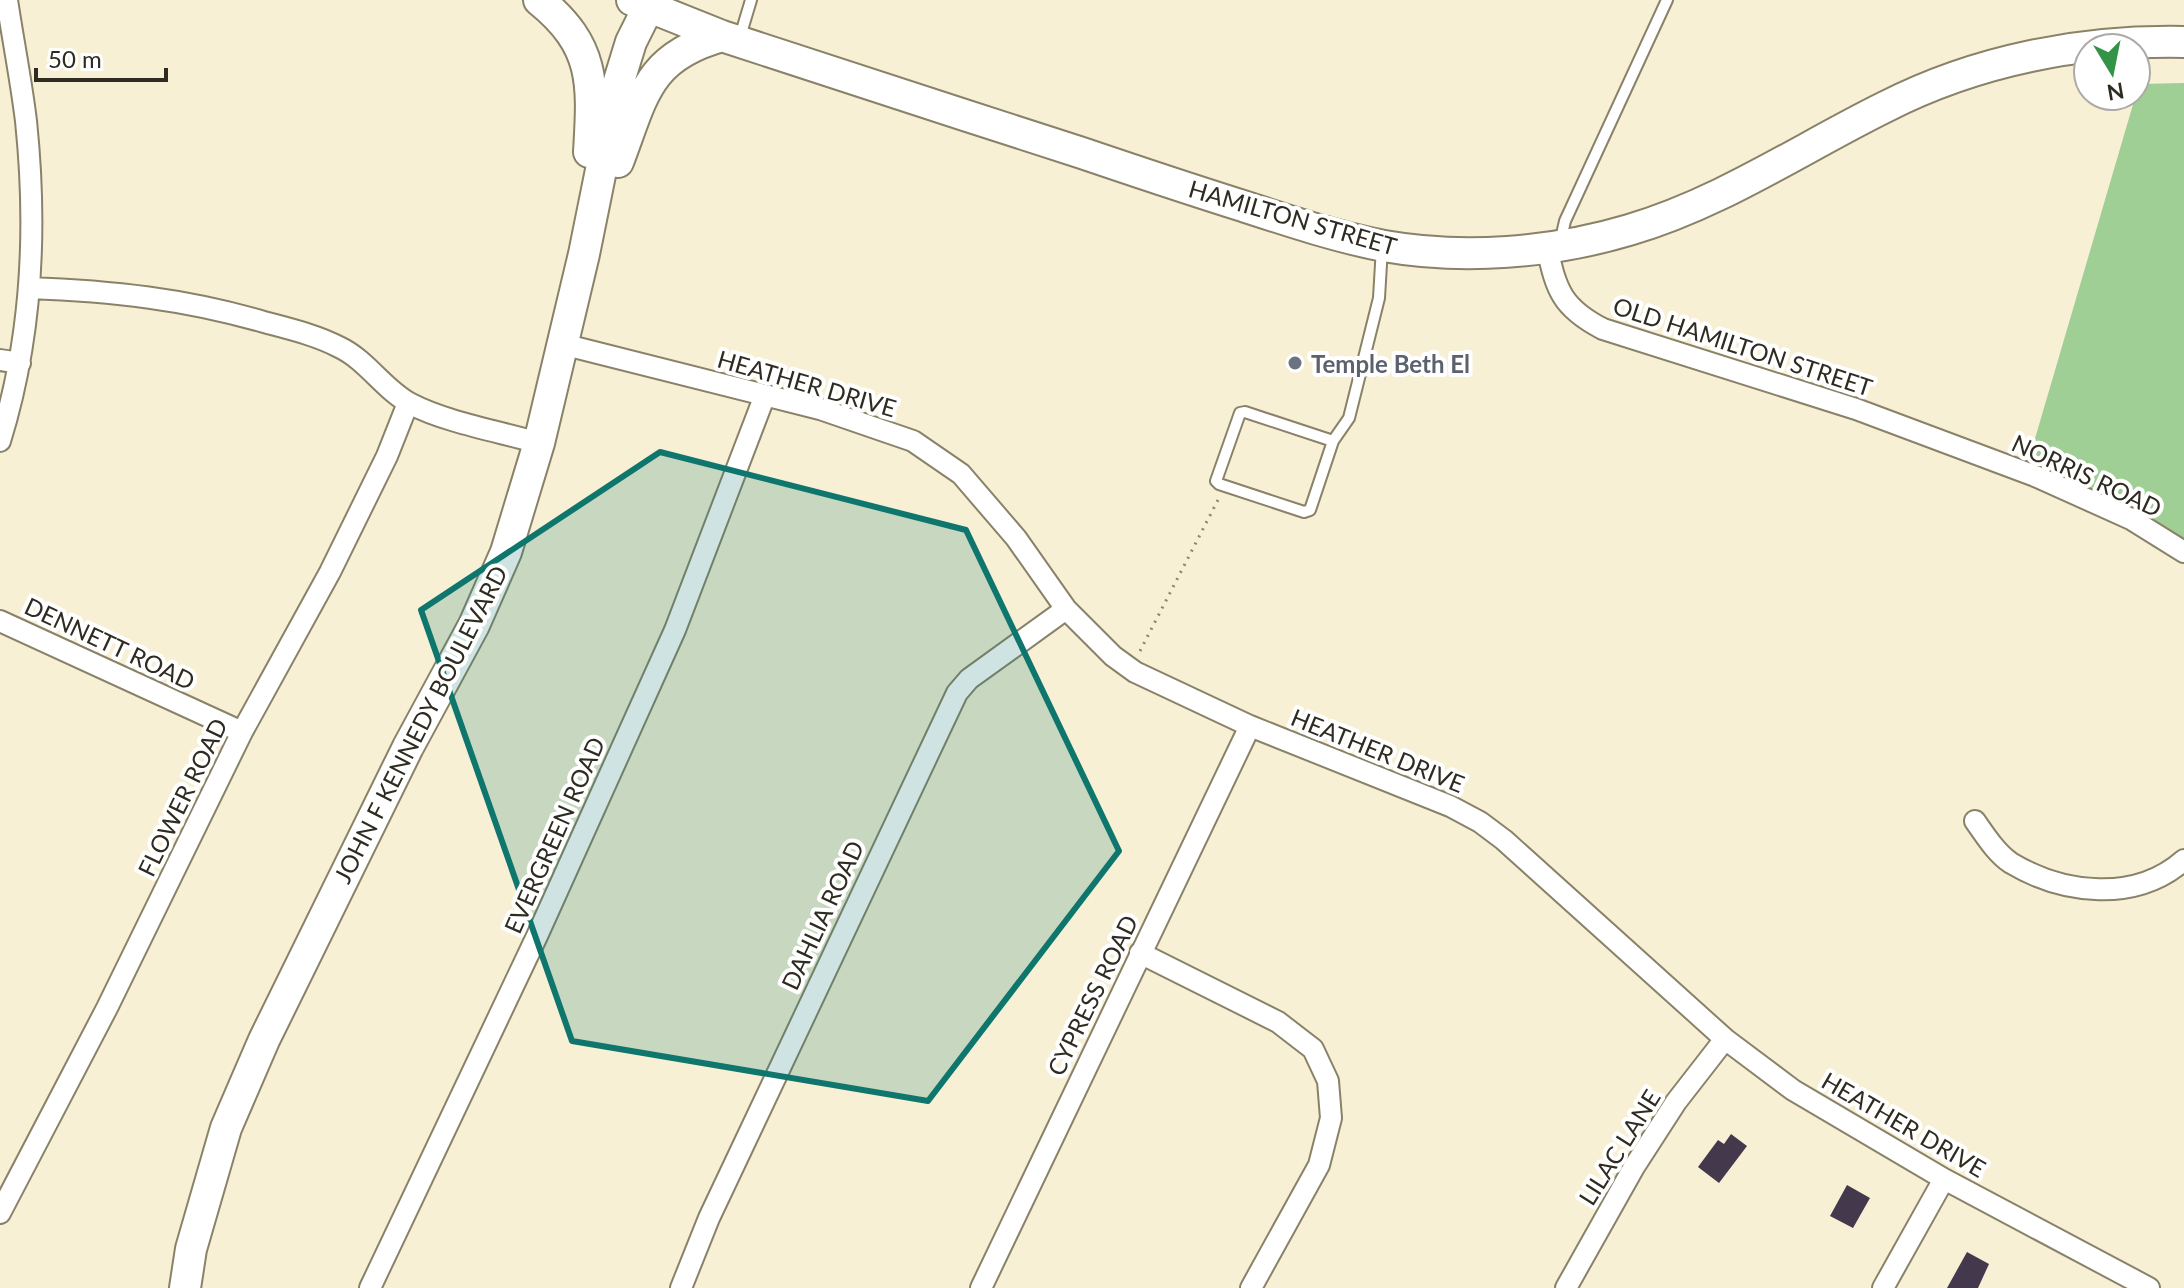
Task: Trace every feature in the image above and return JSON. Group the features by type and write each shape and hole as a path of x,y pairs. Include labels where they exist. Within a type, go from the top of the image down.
{"street":[{"path":"0,441 15,391 10,361 29,288 30,197 26,120 7,0"},
{"path":"539,0 567,25 581,48 589,74 591,97 584,254"},
{"name":"JOHN F KENNEDY BOULEVARD","path":"185,1288 191,1249 226,1128 264,1040 401,761 474,625 506,552 539,443 584,254 619,81 644,2"},
{"name":"HAMILTON STREET","path":"644,2 730,39 1279,218 1382,245 1453,252 1553,246 1625,231 1696,207 1889,105 1964,74 2004,62 2107,44 2184,42"},
{"path":"584,254 637,107 650,81 695,43 730,39"},
{"name":"OLD HAMILTON STREET","path":"1553,246 1554,280 1570,308 1603,329 1856,409 1965,450"},
{"path":"29,288 93,289 145,295 215,308 313,336 351,354 408,403 429,412 539,443"},
{"name":"HEATHER DRIVE","path":"562,344 820,409 913,441 961,474 1016,538 1066,609 1113,656 1135,672 1250,726 1450,806 1480,822 1504,840 1725,1039 1793,1090 1944,1179 2149,1288"},
{"name":"EVERGREEN ROAD","path":"370,1288 537,936 675,630 765,395"},
{"name":"FLOWER ROAD","path":"0,1213 107,1008 242,732 330,572 387,456 408,403"},
{"name":"NORRIS ROAD","path":"1965,450 2035,476 2131,519 2184,552"},
{"name":"DAHLIA ROAD","path":"681,1288 709,1218 957,693 969,679 1066,609"},
{"name":"DENNETT ROAD","path":"0,621 242,732"},
{"name":"CYPRESS ROAD","path":"981,1288 1250,726"},
{"path":"1975,821 1991,844 2010,862 2063,886 2089,891 2118,889 2157,877 2184,860"},
{"path":"1140,953 1278,1022 1313,1049 1328,1081 1331,1118 1319,1165 1251,1288"},
{"name":"LILAC LANE","path":"1566,1288 1642,1154 1676,1102 1725,1039"},
{"path":"1883,1288 1944,1179"}],"lane":[{"path":"730,39 751,0"},
{"path":"1553,246 1667,0"},
{"path":"1333,441 1240,413 1216,481 1304,512 1310,510 1333,441 1349,418 1360,378 1379,298 1382,245"}],"path":[{"path":"1140,651 1225,486"}],"highlighted area":[{"path":"660,452 966,530 1119,851 928,1101 572,1041 421,610"}],"green space":[{"path":"2184,83 2184,560 2120,520 2024,476 2131,112 2152,112 2152,84"}],"building":[{"path":"1731,1134 1747,1146 1719,1183 1698,1167 1718,1140 1724,1144"},
{"path":"1847,1185 1870,1198 1853,1228 1830,1216"},
{"path":"1967,1252 1989,1264 1978,1288 1947,1288"}],"place":[{"name":"Temple Beth El","path":"1295,363"}]}
